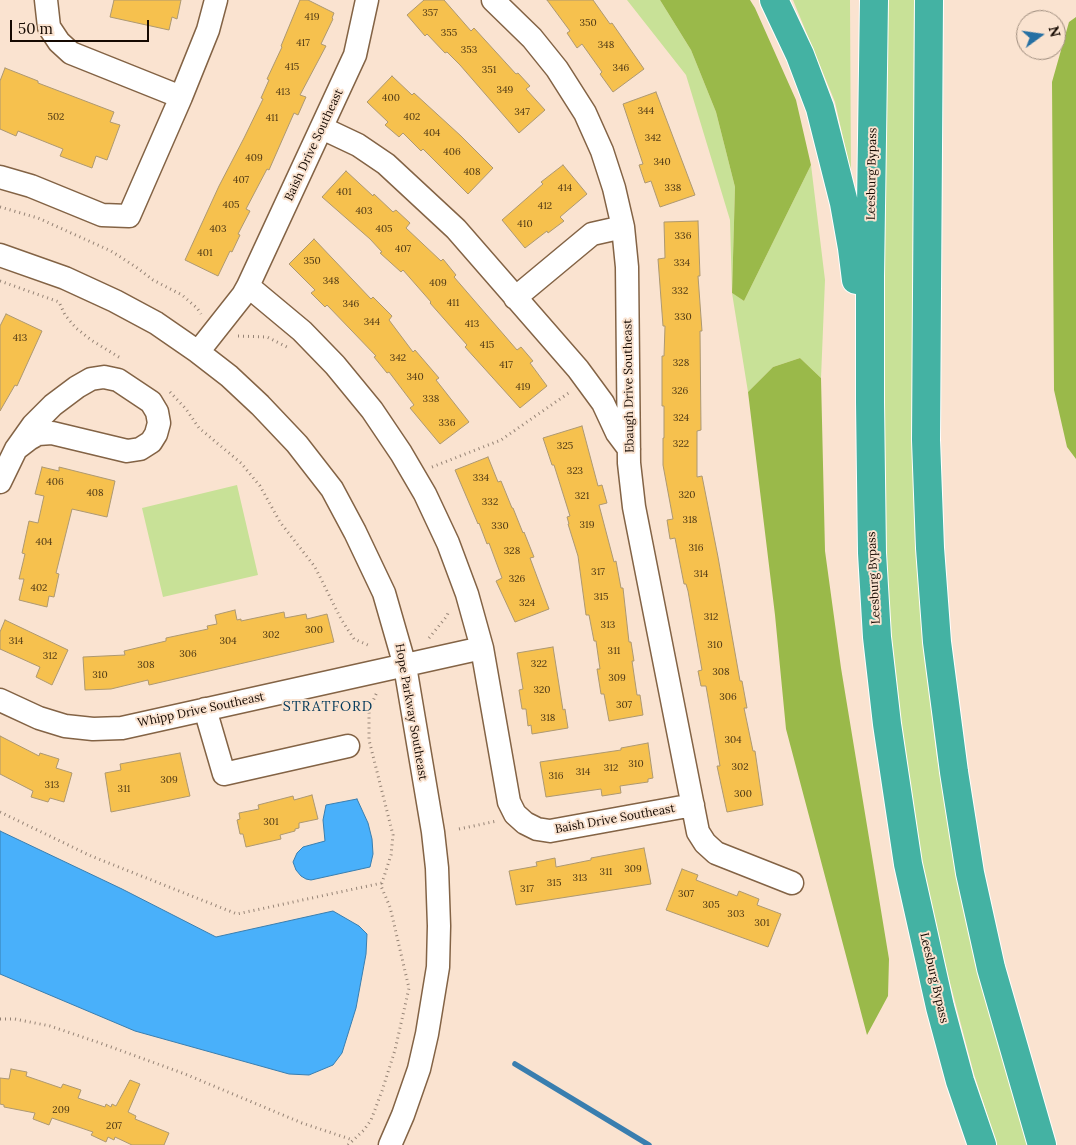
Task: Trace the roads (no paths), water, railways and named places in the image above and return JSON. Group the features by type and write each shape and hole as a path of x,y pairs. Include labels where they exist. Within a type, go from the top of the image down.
{"highway":[{"path":"774,0 800,55 820,108 832,152 852,248 870,402"},
{"name":"Leesburg Bypass","path":"874,0 870,402 872,553 877,637 897,801 908,864 940,1007 960,1081 982,1145"},
{"path":"928,0 926,440 930,548 937,642 954,772 970,873 991,968 1042,1145"}],"street":[{"path":"46,0 49,27 59,42 71,53 181,97"},
{"path":"0,177 30,186 102,215 130,216 208,30 216,0"},
{"name":"Baish Drive Southeast","path":"198,352 248,286 355,54 367,0"},
{"name":"Ebaugh Drive Southeast","path":"493,0 532,38 557,69 585,113 602,152 614,188 623,227 627,266 629,449 634,507 693,805"},
{"path":"322,128 358,145 386,164 456,229 578,369 603,403 617,432 629,449"},
{"path":"515,298 592,234 623,227"},
{"name":"Hope Parkway Southeast","path":"0,255 65,278 115,301 156,323 198,352 228,376 260,405 297,444 332,489 384,593 405,666 433,832 437,868 439,926 438,967 427,1034 419,1069 390,1145"},
{"name":"Baish Drive Southeast","path":"248,286 302,331 335,365 372,410 401,453 424,494 448,543 467,594 482,648 508,802 515,814 525,824 537,829 550,831 693,805 698,832 705,843 716,853 792,883"},
{"path":"0,482 16,449 33,425 53,405 76,387 91,379 104,377 118,380 151,402 157,412 159,423 156,434 151,442 140,449 127,451 52,433 38,434 16,449"},
{"path":"405,666 482,648"},
{"name":"Whipp Drive Southeast","path":"0,700 38,718 66,726 93,729 122,728 405,666"},
{"path":"205,709 224,774 348,746"}],"water":[{"path":"357,799 368,823 372,839 373,854 370,867 311,880 301,876 293,862 297,853 303,847 325,841 323,820 326,805"},
{"path":"0,831 122,889 216,937 333,911 359,926 367,934 366,954 356,1008 342,1053 333,1065 309,1075 289,1074 135,1031 0,974"}],"waterway":[{"path":"515,1064 649,1145"}],"district":[{"name":"STRATFORD","path":"328,707"}]}
